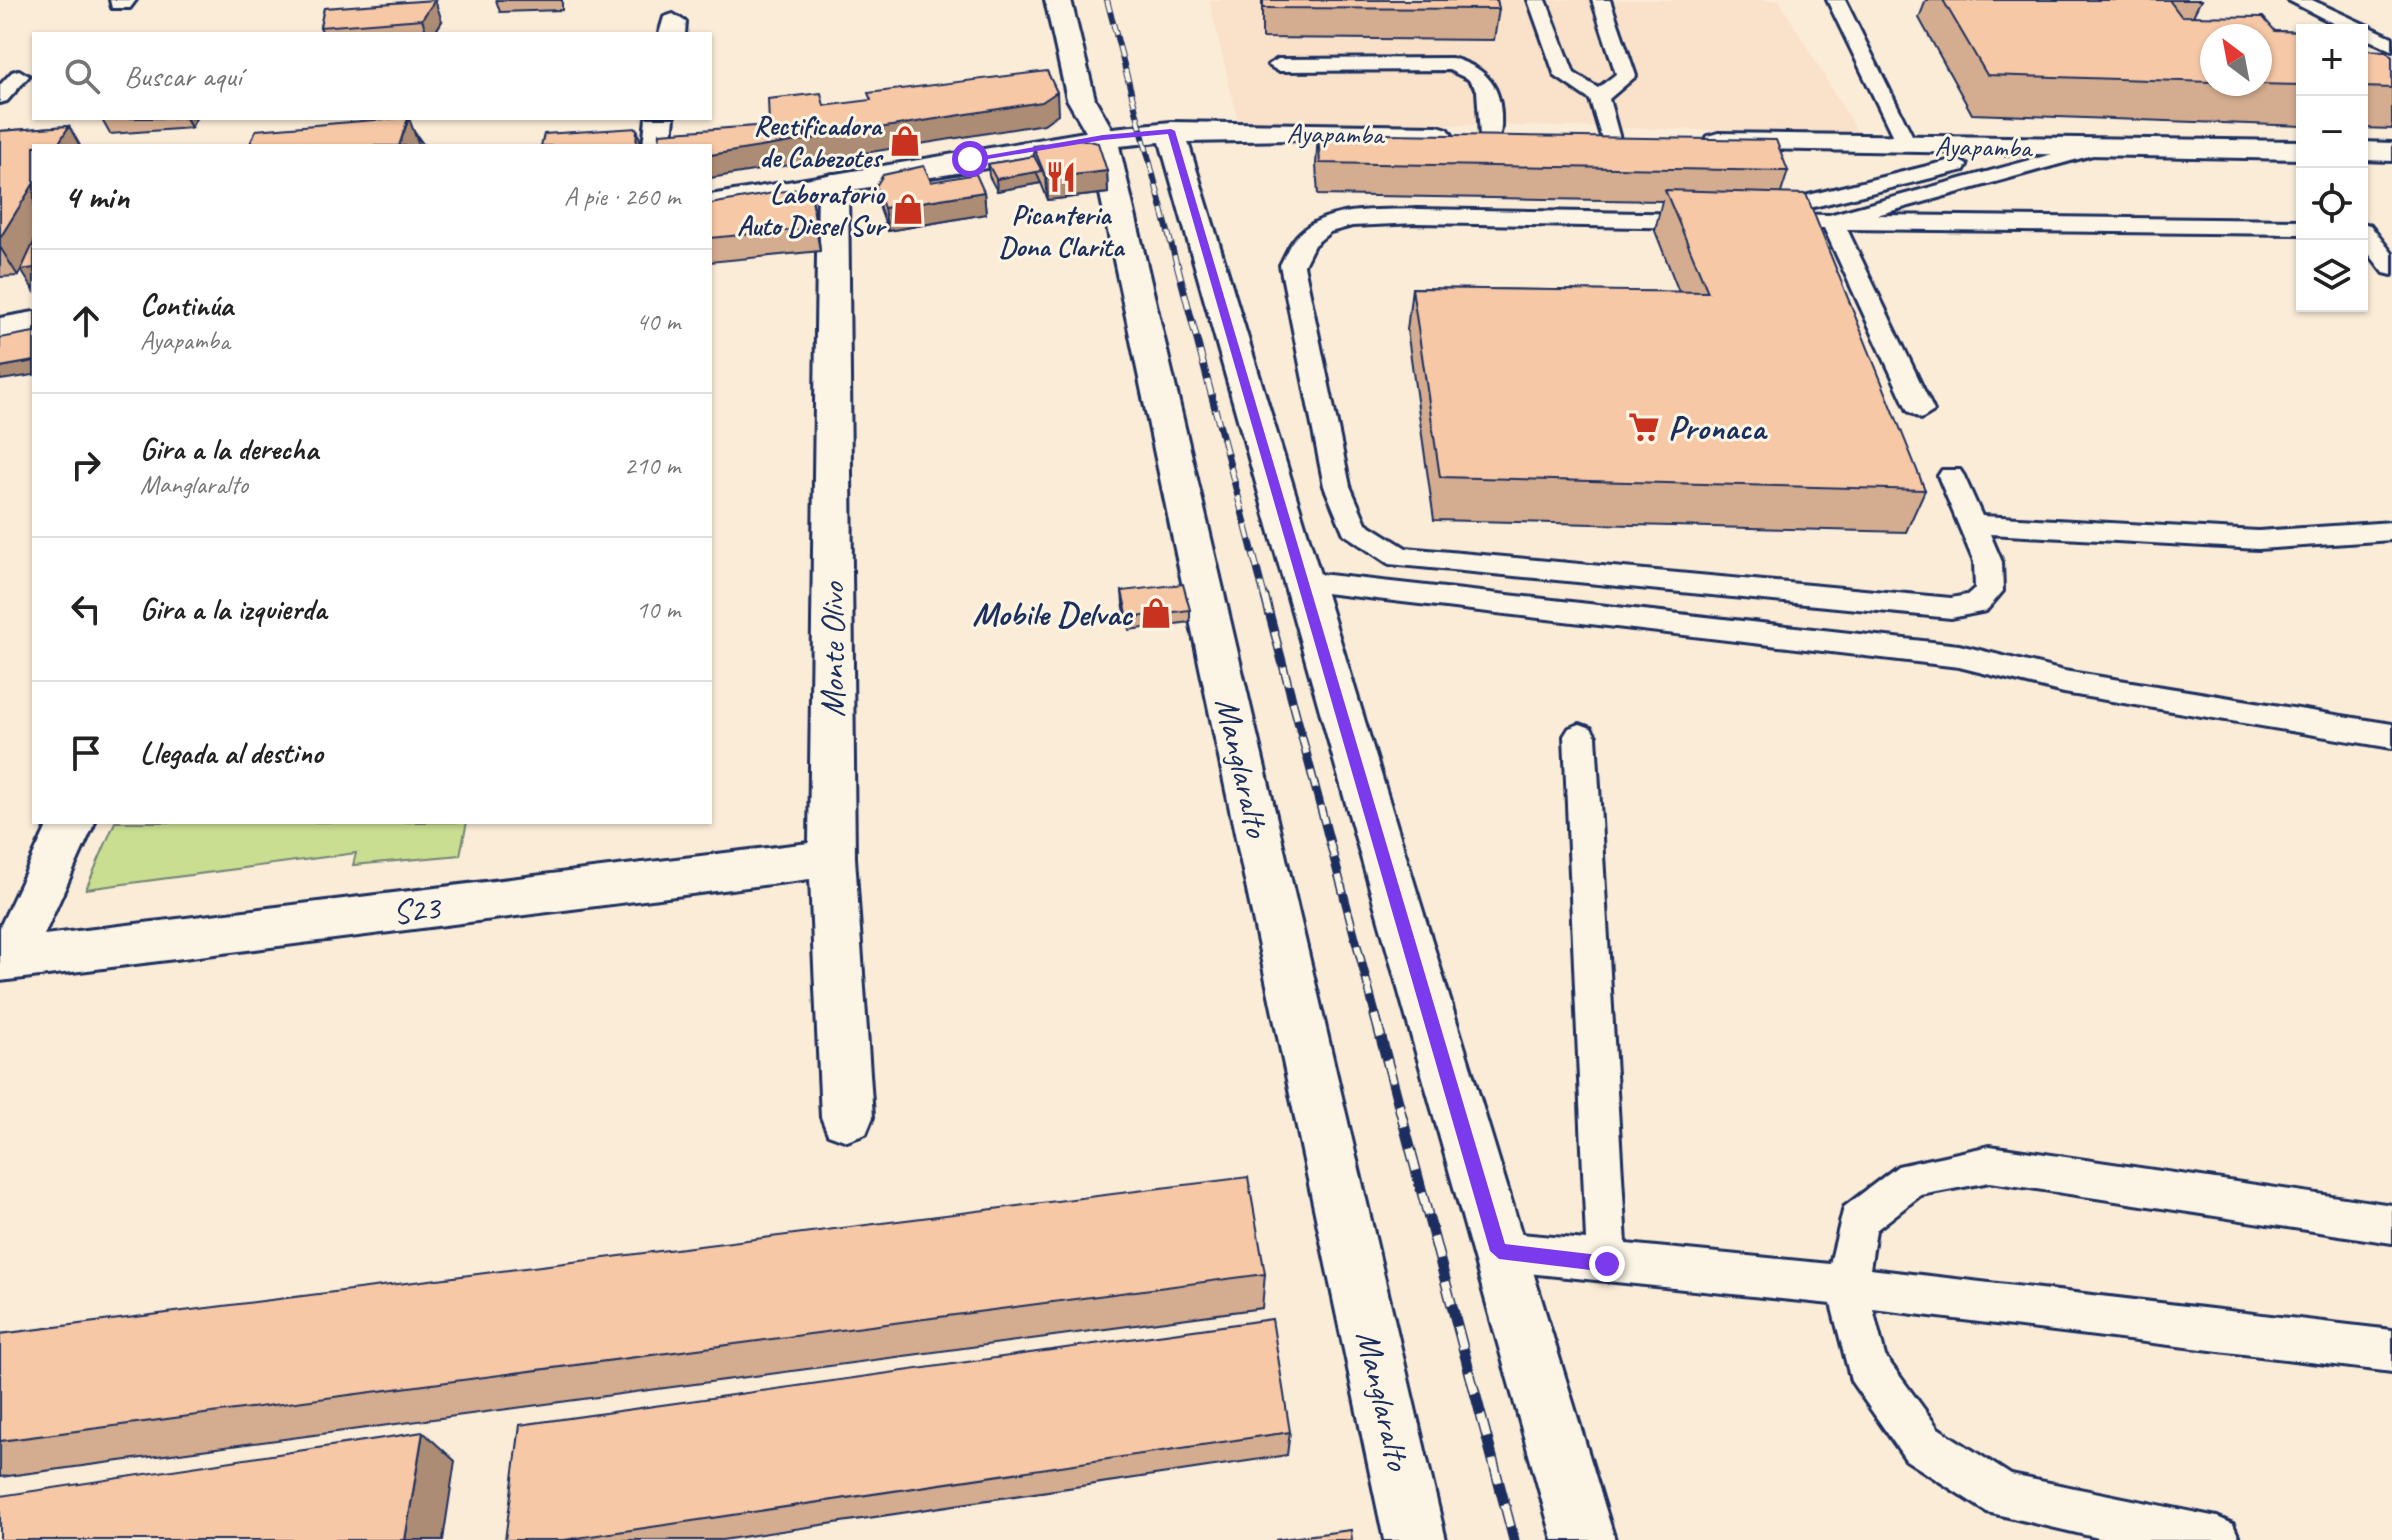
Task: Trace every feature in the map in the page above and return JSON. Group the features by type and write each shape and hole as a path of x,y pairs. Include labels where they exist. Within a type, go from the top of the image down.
{"main road":[{"name":"Manglaralto","path":"1058,0 1081,99 1103,138 1415,1540"},
{"path":"657,144 660,120"},
{"name":"Ayapamba","path":"712,204 1103,138 1171,131 1520,137"},
{"path":"1171,131 1584,1540"},
{"path":"1580,138 1640,140"},
{"name":"Ayapamba","path":"1685,141 2296,150"},
{"path":"2368,151 2392,152"},
{"name":"Monte Olivo","path":"833,183 832,858 847,1117"},
{"path":"0,328 32,322"},
{"path":"5,960 71,824"},
{"name":"S23","path":"5,960 832,858"}],"lane":[{"path":"1537,0 1565,76 1599,97 1610,139"},
{"path":"1599,97 1626,76 1601,0"},
{"path":"1836,0 1907,145"},
{"path":"2297,0 2392,44"},
{"path":"1278,65 1451,64 1469,69 1479,74 1491,98 1490,136"},
{"path":"0,97 19,76"},
{"path":"392,120 410,144"},
{"path":"2031,147 1747,218 2296,227"},
{"path":"1832,221 2100,147"},
{"path":"1718,221 1417,216 1351,219 1322,227 1304,241 1292,265 1337,486 1354,528 1399,557 1951,608 1976,604 1989,591 1988,562 1951,476"},
{"path":"1832,221 1921,411"},
{"path":"2368,228 2392,228"},
{"path":"2368,236 2392,268"},
{"path":"1971,524 2258,540 2392,531"},
{"path":"1301,582 1959,656 2064,682 2392,736"},
{"path":"1580,736 1607,1264"},
{"path":"2217,1540 2003,1496 1922,1444 1866,1366 1847,1286 1858,1220 1912,1179 1990,1164 2392,1224"},
{"path":"1499,1251 1847,1286 2392,1351"}],"shaded area":[{"path":"1209,0 1779,0 1858,133 1238,120"}],"green space":[{"path":"114,824 467,824 460,855 353,865 356,853 86,889"}],"building":[{"path":"435,0 422,19 320,27 324,8"},
{"path":"1263,0 1497,0 1499,9 1263,8"},
{"path":"1943,0 2169,0 2181,16 2263,17 2269,24 2200,24 2200,82 1987,75"},
{"path":"2272,28 2275,31 2296,32 2296,85 2272,84"},
{"path":"2368,50 2386,51 2392,57 2392,88 2368,87"},
{"path":"1047,71 1057,92 1042,102 712,155 712,144 659,144 660,133 769,125 768,99 821,93 824,106 871,100 868,93"},
{"path":"407,120 400,144 250,144 256,130"},
{"path":"69,126 58,144 32,144 32,186 0,238 0,131"},
{"path":"637,128 636,144 542,144 544,134"},
{"path":"1318,133 1776,140 1788,171 1320,163"},
{"path":"1080,139 1098,143 1107,171 1046,178 1033,146"},
{"path":"1034,156 1042,171 996,179 988,164"},
{"path":"924,166 931,182 976,174 984,192 884,208 876,186 883,175"},
{"path":"797,189 812,198 816,228 712,238 712,204"},
{"name":"Pronaca","path":"1665,190 1806,194 1925,490 1440,477 1412,288 1708,292"},
{"path":"32,246 32,268 21,270"},
{"path":"32,332 32,361 0,367 0,338"},
{"path":"1183,584 1190,610 1128,618 1122,591"},
{"path":"1248,1177 1265,1274 0,1441 0,1334"},
{"path":"1272,1319 1290,1432 564,1540 505,1540 520,1425"},
{"path":"423,1432 405,1540 0,1540 0,1496"},
{"path":"1351,1530 1352,1540 1275,1540"}],"railway":[{"path":"1107,0 1177,266"},
{"path":"1177,264 1265,599"},
{"path":"1265,597 1376,1017"},
{"path":"1375,1015 1514,1540"}],"place":[{"name":"Rectificadora de Cabezotes","path":"905,141"},
{"name":"Picanteria Dona Clarita","path":"1061,177"},
{"name":"Laboratorio Auto Diesel Sur","path":"908,209"},
{"name":"Pronaca","path":"1644,427"},
{"name":"Mobile Delvac","path":"1156,613"}],"route":[{"path":"970,159 1103,138 1171,131 1499,1251 1607,1264"}]}
